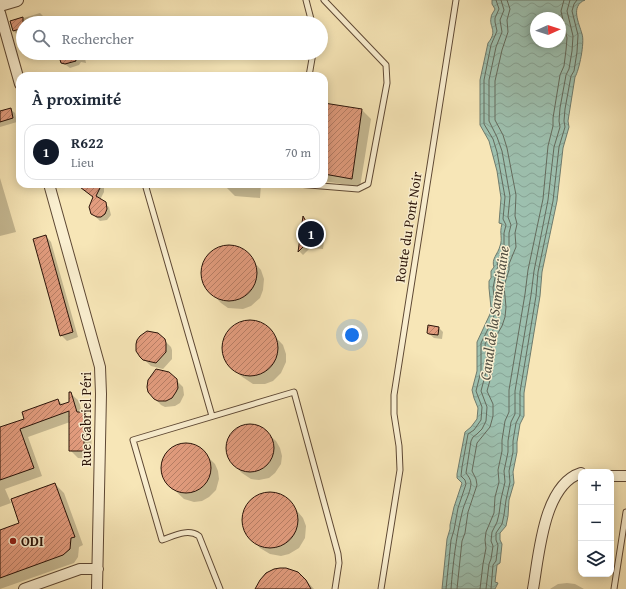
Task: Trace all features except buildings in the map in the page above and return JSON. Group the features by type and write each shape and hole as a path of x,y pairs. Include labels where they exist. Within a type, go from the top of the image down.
{"street":[{"path":"0,5 17,0"},
{"path":"0,13 17,72"},
{"name":"Rue Gabriel Péri","path":"49,188 100,367 101,394 97,589"},
{"path":"533,589 545,522 550,506 557,492 562,486 572,477 578,474"},
{"path":"614,476 626,476"},
{"path":"24,589 80,569 98,568"}],"lane":[{"path":"306,0 310,16"},
{"path":"324,0 386,65 387,83 368,184 358,189 328,187"},
{"name":"Route du Pont Noir","path":"381,589 400,477 400,457 394,420 393,402 456,0"},
{"path":"310,72 312,60"},
{"path":"146,188 212,416"},
{"path":"220,589 199,536 188,532 162,540 133,440 294,392 338,554 339,567 335,589"},
{"path":"614,589 626,512"}],"water":[{"name":"Canal de la Samaritaine","path":"492,0 585,0 580,3 577,10 583,43 580,63 575,77 568,121 569,127 563,148 557,201 542,272 540,296 524,393 524,416 520,424 513,472 514,483 509,500 506,526 500,533 500,540 502,544 500,563 497,565 495,582 498,583 495,589 442,589 447,539 454,507 462,483 457,478 457,474 465,432 477,419 478,408 472,390 477,371 477,342 490,314 489,281 491,278 491,271 494,267 494,259 501,243 502,224 499,223 501,198 497,171 489,141 480,125 480,80 488,43 493,32 491,17 495,9 492,4"}],"place":[{"name":"R622","path":"311,234"},
{"name":"ODI","path":"13,541"}]}
